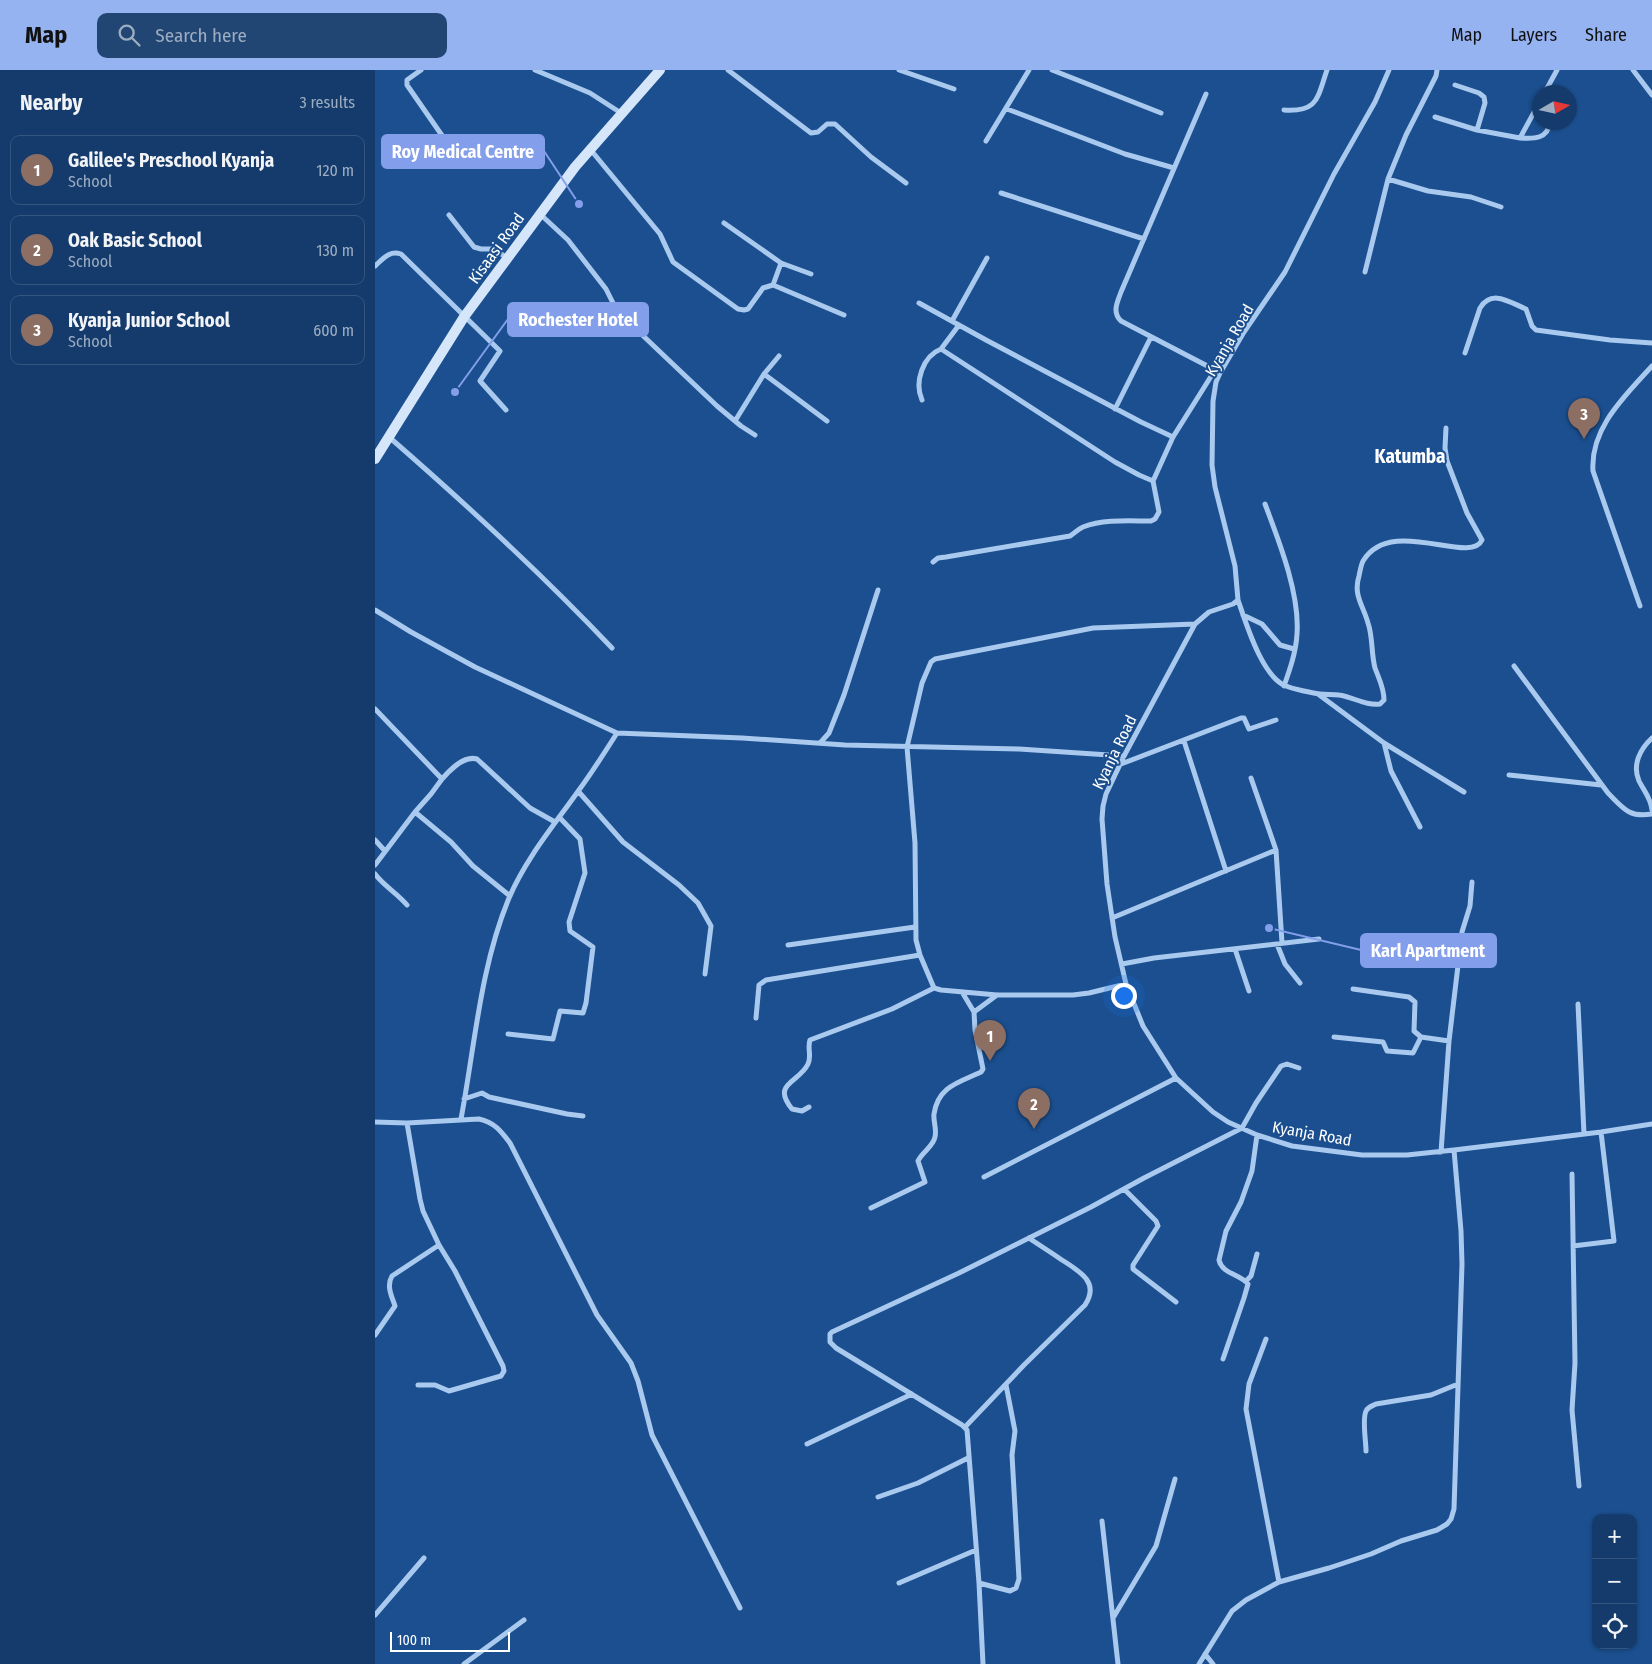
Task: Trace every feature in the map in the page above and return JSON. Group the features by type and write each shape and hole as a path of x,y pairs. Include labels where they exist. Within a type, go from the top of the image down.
{"main road":[{"name":"Kisaasi Road","path":"375,459 464,317 539,214 590,149 660,70"}],"street":[{"path":"421,70 407,80 407,85 450,147"},
{"path":"535,70 590,93 621,113"},
{"path":"728,70 811,133 818,132 827,124 835,124 871,157 906,183"},
{"path":"899,70 954,89"},
{"path":"986,141 1029,70"},
{"path":"1052,70 1161,113"},
{"path":"1284,110 1304,110 1313,105 1327,70"},
{"name":"Kyanja Road","path":"1389,70 1375,102 1335,174 1285,272 1217,371 1213,401 1212,465 1215,487 1235,566 1238,600 1233,604 1209,612 1195,624 1124,756 1106,794 1102,819 1107,884 1121,964 1126,984 1143,1026 1176,1078 1213,1112 1257,1136 1292,1146 1361,1155 1407,1154 1441,1152 1652,1124"},
{"path":"1365,272 1388,179 1406,136 1436,76 1437,70"},
{"path":"1549,85 1557,70"},
{"path":"1633,70 1652,95"},
{"path":"1455,84 1479,93 1484,97 1485,103 1477,130"},
{"path":"933,562 938,558 1070,536 1088,525 1104,522 1151,521 1155,519 1159,512 1153,482 1173,437 1217,371 1121,322 1115,312 1121,292 1205,94"},
{"path":"1007,109 1125,154 1174,168"},
{"path":"1435,117 1477,130 1520,138 1534,139 1543,136 1548,130"},
{"path":"1520,138 1532,118"},
{"path":"590,149 660,234 669,257 673,262 742,310 747,309 763,288 773,285 843,315"},
{"path":"1388,179 1428,191 1471,197 1501,207"},
{"path":"1001,192 1031,204 1144,239"},
{"path":"539,214 568,240 606,289 617,311 735,421 755,435"},
{"path":"449,215 474,247 494,250 507,259"},
{"path":"723,223 781,263 811,274"},
{"path":"375,266 390,253 401,254 500,351 480,381 506,410"},
{"path":"952,321 987,258"},
{"path":"773,285 781,263"},
{"path":"1465,353 1480,308 1490,298 1504,300 1525,309 1532,326 1536,330 1610,340 1652,343"},
{"path":"919,302 1115,409 1173,437"},
{"path":"922,400 919,389 923,366 934,352 941,349 959,324"},
{"path":"1115,409 1151,337"},
{"path":"941,349 1115,462 1153,482"},
{"path":"735,421 764,374 779,356"},
{"path":"1640,606 1593,471 1592,459 1602,427 1612,412 1652,366"},
{"path":"764,374 799,402 827,421"},
{"path":"1238,600 1249,633 1261,659 1273,677 1284,686 1318,694 1339,695 1374,705 1380,704 1384,700 1383,686 1375,667 1368,621 1357,597 1356,588 1363,561 1376,548 1388,542 1401,541 1465,548 1476,547 1482,540 1467,513 1447,461 1445,448 1446,428"},
{"path":"388,437 569,602 612,648"},
{"path":"1265,504 1281,545 1296,612 1297,634 1293,659 1284,686"},
{"path":"820,743 829,733 844,695 878,590"},
{"path":"375,610 475,667 617,733 1124,756"},
{"path":"1243,615 1262,624 1280,645 1294,649"},
{"path":"934,988 919,955 915,927 915,842 907,747 922,683 931,662 935,659 1093,628 1195,624"},
{"path":"1514,666 1601,785 1625,810 1632,814 1639,816 1652,814"},
{"path":"1318,694 1384,743 1464,792"},
{"path":"375,709 442,779"},
{"path":"1121,764 1241,718 1243,718 1249,729 1276,720"},
{"path":"461,1119 473,1039 490,953 510,896 534,853 579,791 617,733"},
{"path":"1652,738 1639,754 1637,772 1639,780 1650,799 1652,810"},
{"path":"1184,741 1226,871"},
{"path":"1384,743 1391,770 1420,827"},
{"path":"375,865 442,779 459,764 468,759 477,759 530,808 555,822"},
{"path":"1509,775 1601,785"},
{"path":"1251,778 1276,850 1280,943 1285,964 1301,983"},
{"path":"579,791 623,842 679,884 698,903 711,926 705,974"},
{"path":"415,812 451,842 491,882 510,896"},
{"path":"509,1034 553,1039 560,1012 583,1014 586,1003 593,947 570,931 569,922 585,873 580,839 559,817"},
{"path":"375,840 385,851"},
{"path":"1113,918 1276,850"},
{"path":"375,874 379,880 407,905"},
{"path":"1441,1152 1449,1041 1462,932 1470,906 1472,882"},
{"path":"788,945 915,927"},
{"path":"1121,964 1153,958 1319,940"},
{"path":"1235,949 1249,991"},
{"path":"756,1018 759,985 766,980 919,955"},
{"path":"809,1107 802,1110 792,1109 786,1102 783,1094 786,1086 809,1062 808,1045 810,1040 892,1009 934,988 997,995 1089,994 1126,984"},
{"path":"1353,989 1413,999 1415,1002 1414,1031 1421,1037 1449,1041"},
{"path":"871,1208 925,1182 917,1161 932,1144 935,1137 934,1114 936,1106 950,1086 981,1072 983,1069 975,1030 974,1012 962,992"},
{"path":"974,1012 997,995"},
{"path":"1578,1004 1584,1134"},
{"path":"1334,1037 1383,1042 1387,1051 1411,1054 1415,1052 1421,1037"},
{"path":"983,1664 979,1583 965,1427 836,1348 830,1342 830,1334 1029,1238 1241,1128 1281,1066 1287,1064 1299,1068"},
{"path":"984,1177 1176,1078"},
{"path":"464,1099 482,1093 489,1097 583,1116"},
{"path":"375,1122 407,1123 461,1119 488,1121 495,1124 502,1132 510,1143 597,1315 631,1363 638,1381 652,1436 740,1608"},
{"path":"407,1123 423,1212 480,1320 504,1371 501,1376 449,1391 435,1385 418,1385"},
{"path":"1573,1246 1614,1241 1601,1132"},
{"path":"1246,1281 1224,1269 1220,1265 1219,1260 1226,1231 1241,1202 1252,1171 1257,1136"},
{"path":"1199,1664 1232,1611 1246,1600 1279,1582 1362,1557 1401,1541 1437,1530 1451,1520 1454,1509 1462,1264 1454,1150"},
{"path":"1572,1174 1575,1363 1572,1410 1579,1486"},
{"path":"1124,1189 1156,1221 1158,1226 1133,1265 1133,1269 1176,1302"},
{"path":"965,1427 1085,1306 1089,1299 1091,1293 1089,1282 1082,1273 1029,1238"},
{"path":"375,1336 395,1306 389,1288 389,1281 392,1276 439,1245"},
{"path":"1246,1281 1251,1276 1257,1254"},
{"path":"1223,1359 1247,1288 1246,1281"},
{"path":"1266,1339 1249,1384 1246,1409 1279,1582"},
{"path":"1366,1451 1365,1412 1369,1408 1376,1404 1431,1394 1458,1384"},
{"path":"979,1583 1010,1591 1016,1588 1019,1579 1012,1455 1015,1431 1006,1385"},
{"path":"807,1444 912,1394"},
{"path":"878,1497 918,1483 968,1458"},
{"path":"1113,1618 1155,1546 1175,1479"},
{"path":"1102,1521 1118,1664"},
{"path":"899,1583 976,1550"},
{"path":"375,1615 424,1558"},
{"path":"463,1664 524,1620"},
{"path":"1205,1654 1213,1664"}],"place":[{"name":"Roy Medical Centre","path":"579,204"},
{"name":"Rochester Hotel","path":"455,392"},
{"name":"Kyanja Junior School","path":"1584,439"},
{"name":"Karl Apartment","path":"1269,928"},
{"name":"Galilee's Preschool Kyanja","path":"990,1061"},
{"name":"Oak Basic School","path":"1034,1129"}],"district":[{"name":"Katumba","path":"1410,456"}]}
